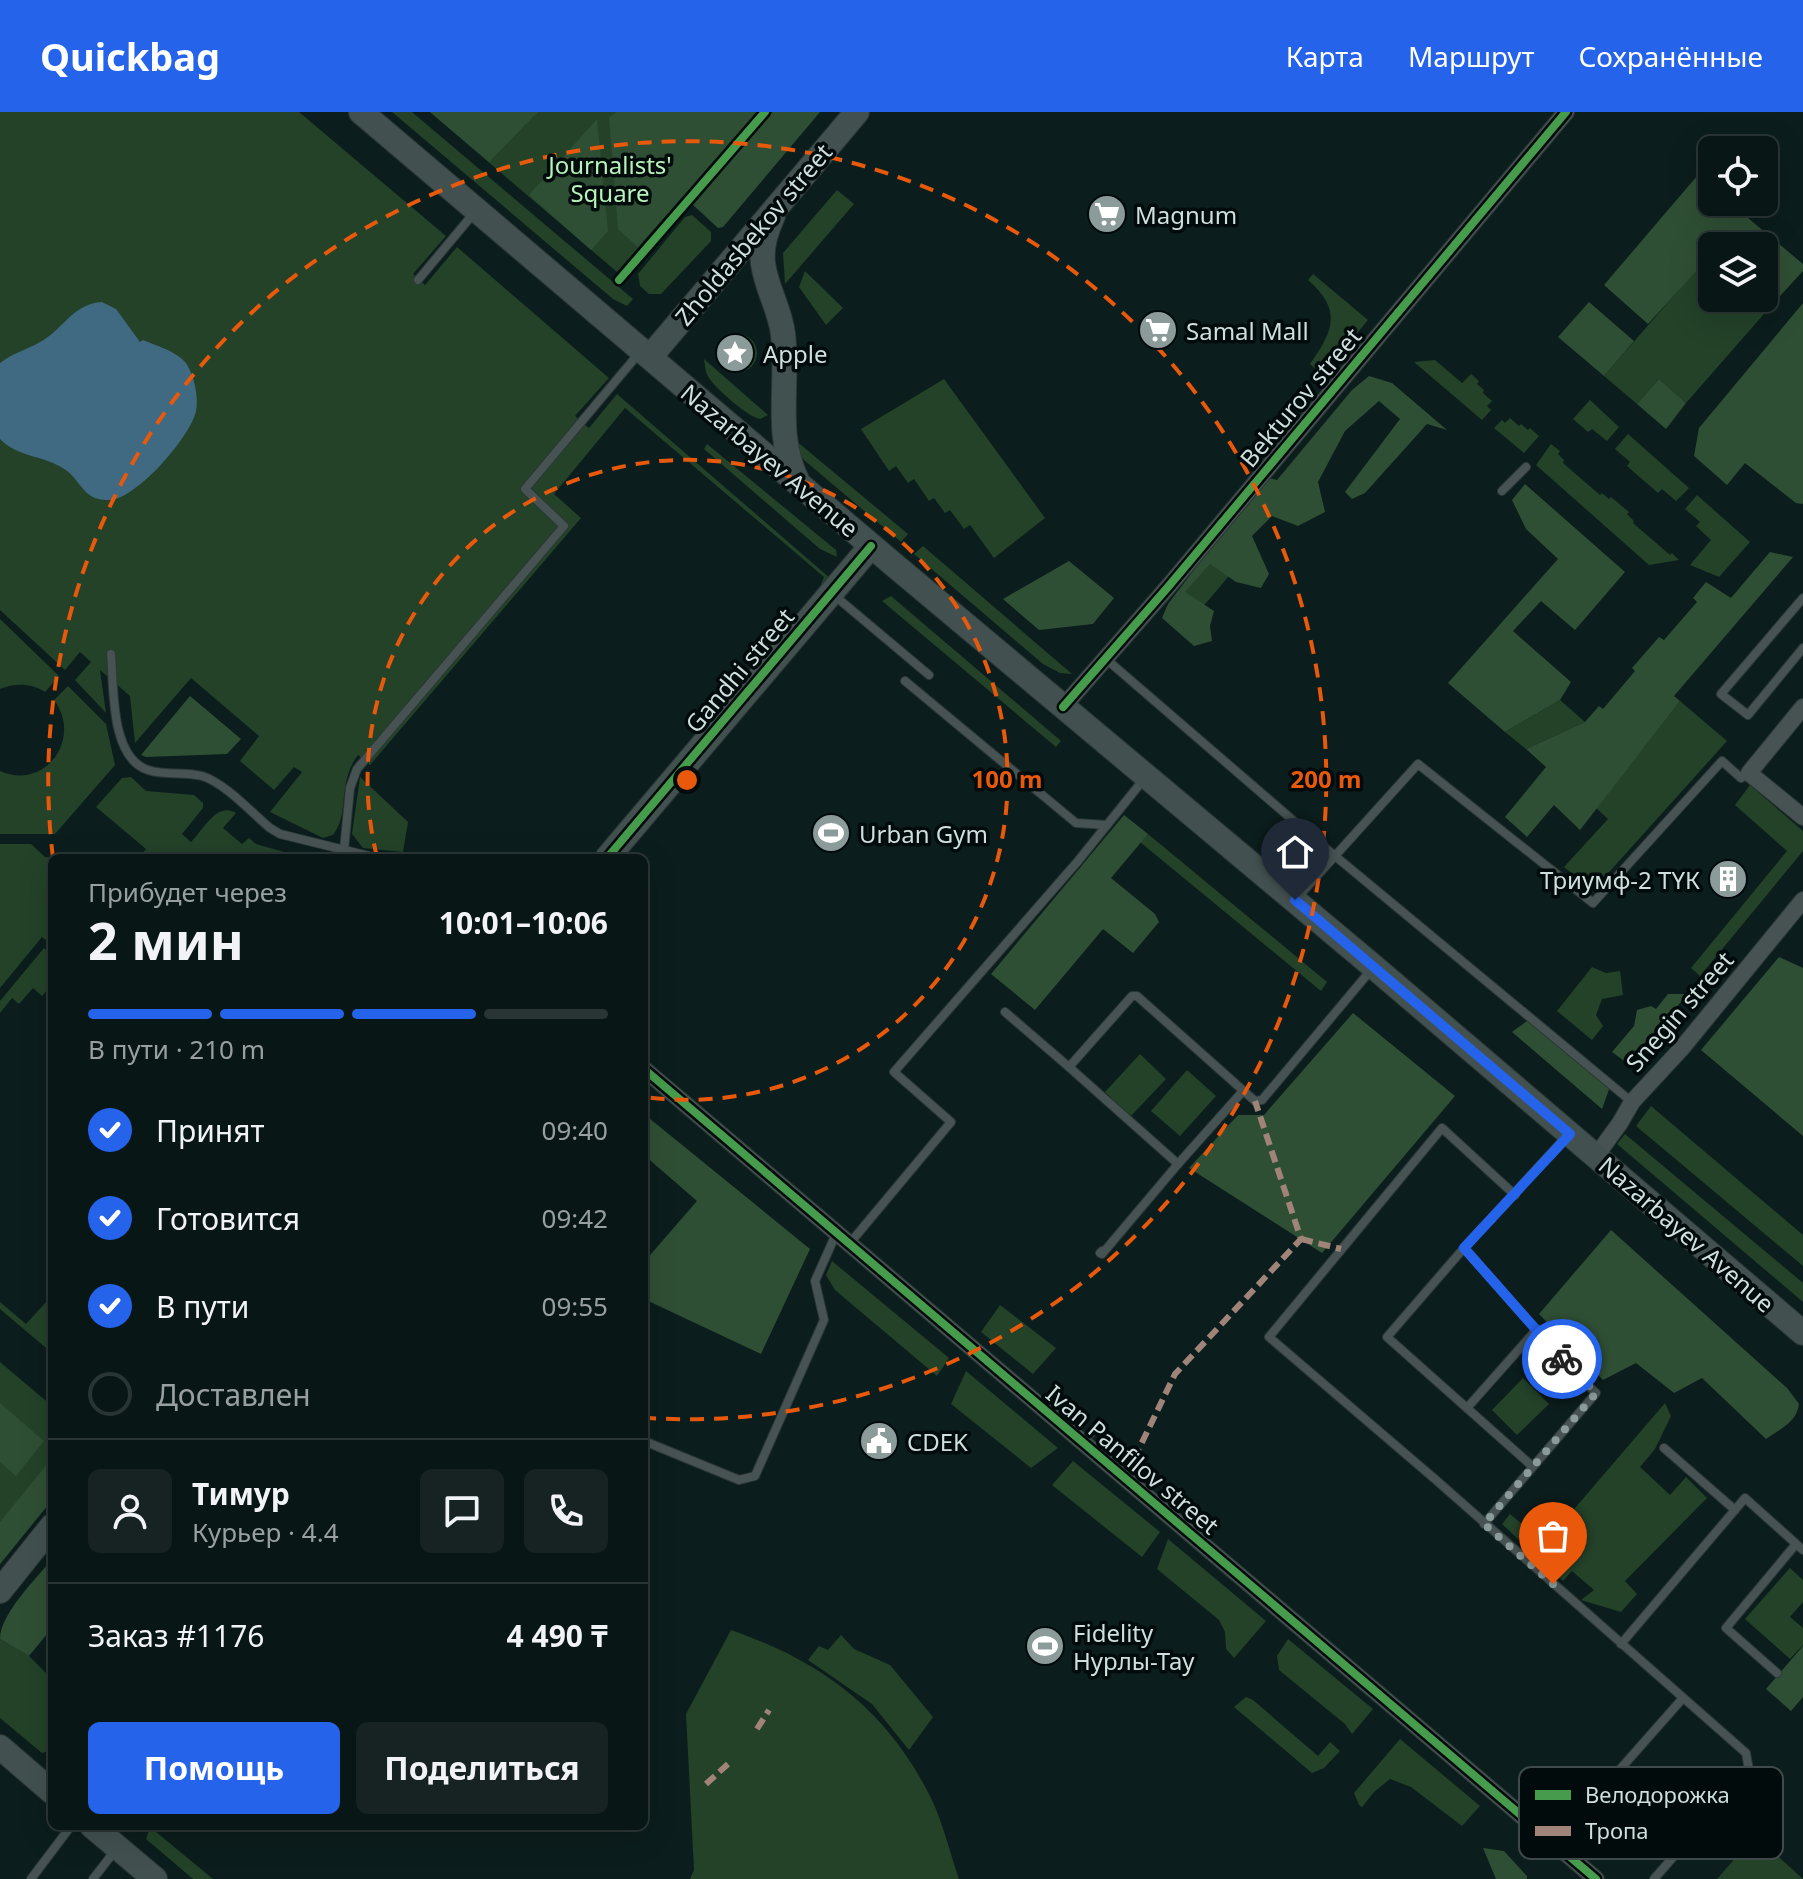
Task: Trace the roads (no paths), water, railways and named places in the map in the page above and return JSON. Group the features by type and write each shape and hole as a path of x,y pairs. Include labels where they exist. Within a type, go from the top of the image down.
{"main road":[{"name":"Nazarbayev Avenue","path":"361,112 1803,1333"},
{"name":"Zholdasbekov street","path":"646,354 857,112"},
{"path":"780,200 765,239 763,265 780,315 786,362 785,446 790,466 800,485"},
{"name":"Gandhi street","path":"610,854 871,546"},
{"path":"0,1591 48,1531"},
{"path":"0,1747 48,1789"},
{"path":"97,1830 155,1879"}],"street":[{"name":"Bekturov street","path":"1063,707 1168,587 1566,112"},
{"path":"1803,707 1749,773 1803,817"},
{"name":"Snegin street","path":"1596,1156 1632,1102 1682,1048 1803,900"},
{"name":"Ivan Panfilov street","path":"648,1072 1519,1812"},
{"name":"Ivan Panfilov street","path":"1573,1859 1596,1879"}],"lane":[{"path":"418,280 477,210"},
{"path":"344,850 350,788 357,769 564,526 525,489 646,354"},
{"path":"1502,491 1526,467"},
{"path":"831,593 929,675"},
{"path":"1803,598 1721,694 1748,715 1803,648"},
{"path":"111,654 118,729 122,744 135,764 154,772 204,776 216,782 280,834 360,854"},
{"path":"1105,659 1334,856 1632,1102"},
{"path":"905,681 1076,823 1107,825"},
{"path":"1295,900 1418,764 1593,903 1722,761 1741,778 1749,773"},
{"path":"648,1443 739,1480 755,1476 824,1320 815,1281 843,1238 951,1122 894,1072 1147,777"},
{"path":"1069,1067 1132,996 1137,996 1255,1101 1262,1100 1374,967"},
{"path":"1005,1012 1178,1164"},
{"path":"1102,1251 1102,1254 1243,1091"},
{"path":"1515,1195 1442,1128 1269,1337 1746,1753 1748,1767"},
{"path":"1532,1466 1387,1337 1464,1248 1570,1134"},
{"path":"1464,1248 1596,1393 1484,1524"},
{"path":"1467,1408 1537,1329"},
{"path":"1082,1441 1097,1428"},
{"path":"1664,1448 1735,1510"},
{"path":"1115,1469 1124,1450"},
{"path":"1621,1644 1745,1498 1800,1547 1726,1628 1777,1673"},
{"path":"1622,1767 1683,1698"},
{"path":"31,1879 68,1830"},
{"path":"93,1879 118,1848"},
{"path":"1654,1879 1671,1859"}],"water":[{"path":"102,302 116,309 140,342 143,340 166,349 186,363 197,399 192,422 161,465 133,490 109,500 87,493 61,467 22,453 0,439 0,363 45,339 84,307"}],"place":[{"name":"Magnum","path":"1107,214"},
{"name":"Samal Mall","path":"1158,330"},
{"name":"Apple","path":"735,353"},
{"name":"Urban Gym","path":"831,833"},
{"name":"Триумф-2 ТҮК","path":"1728,879"},
{"name":"CDEK","path":"879,1441"},
{"name":"Fidelity Нурлы-Тау","path":"1045,1646"}],"park label":[{"name":"Journalists' Square","path":"610,178"}]}
